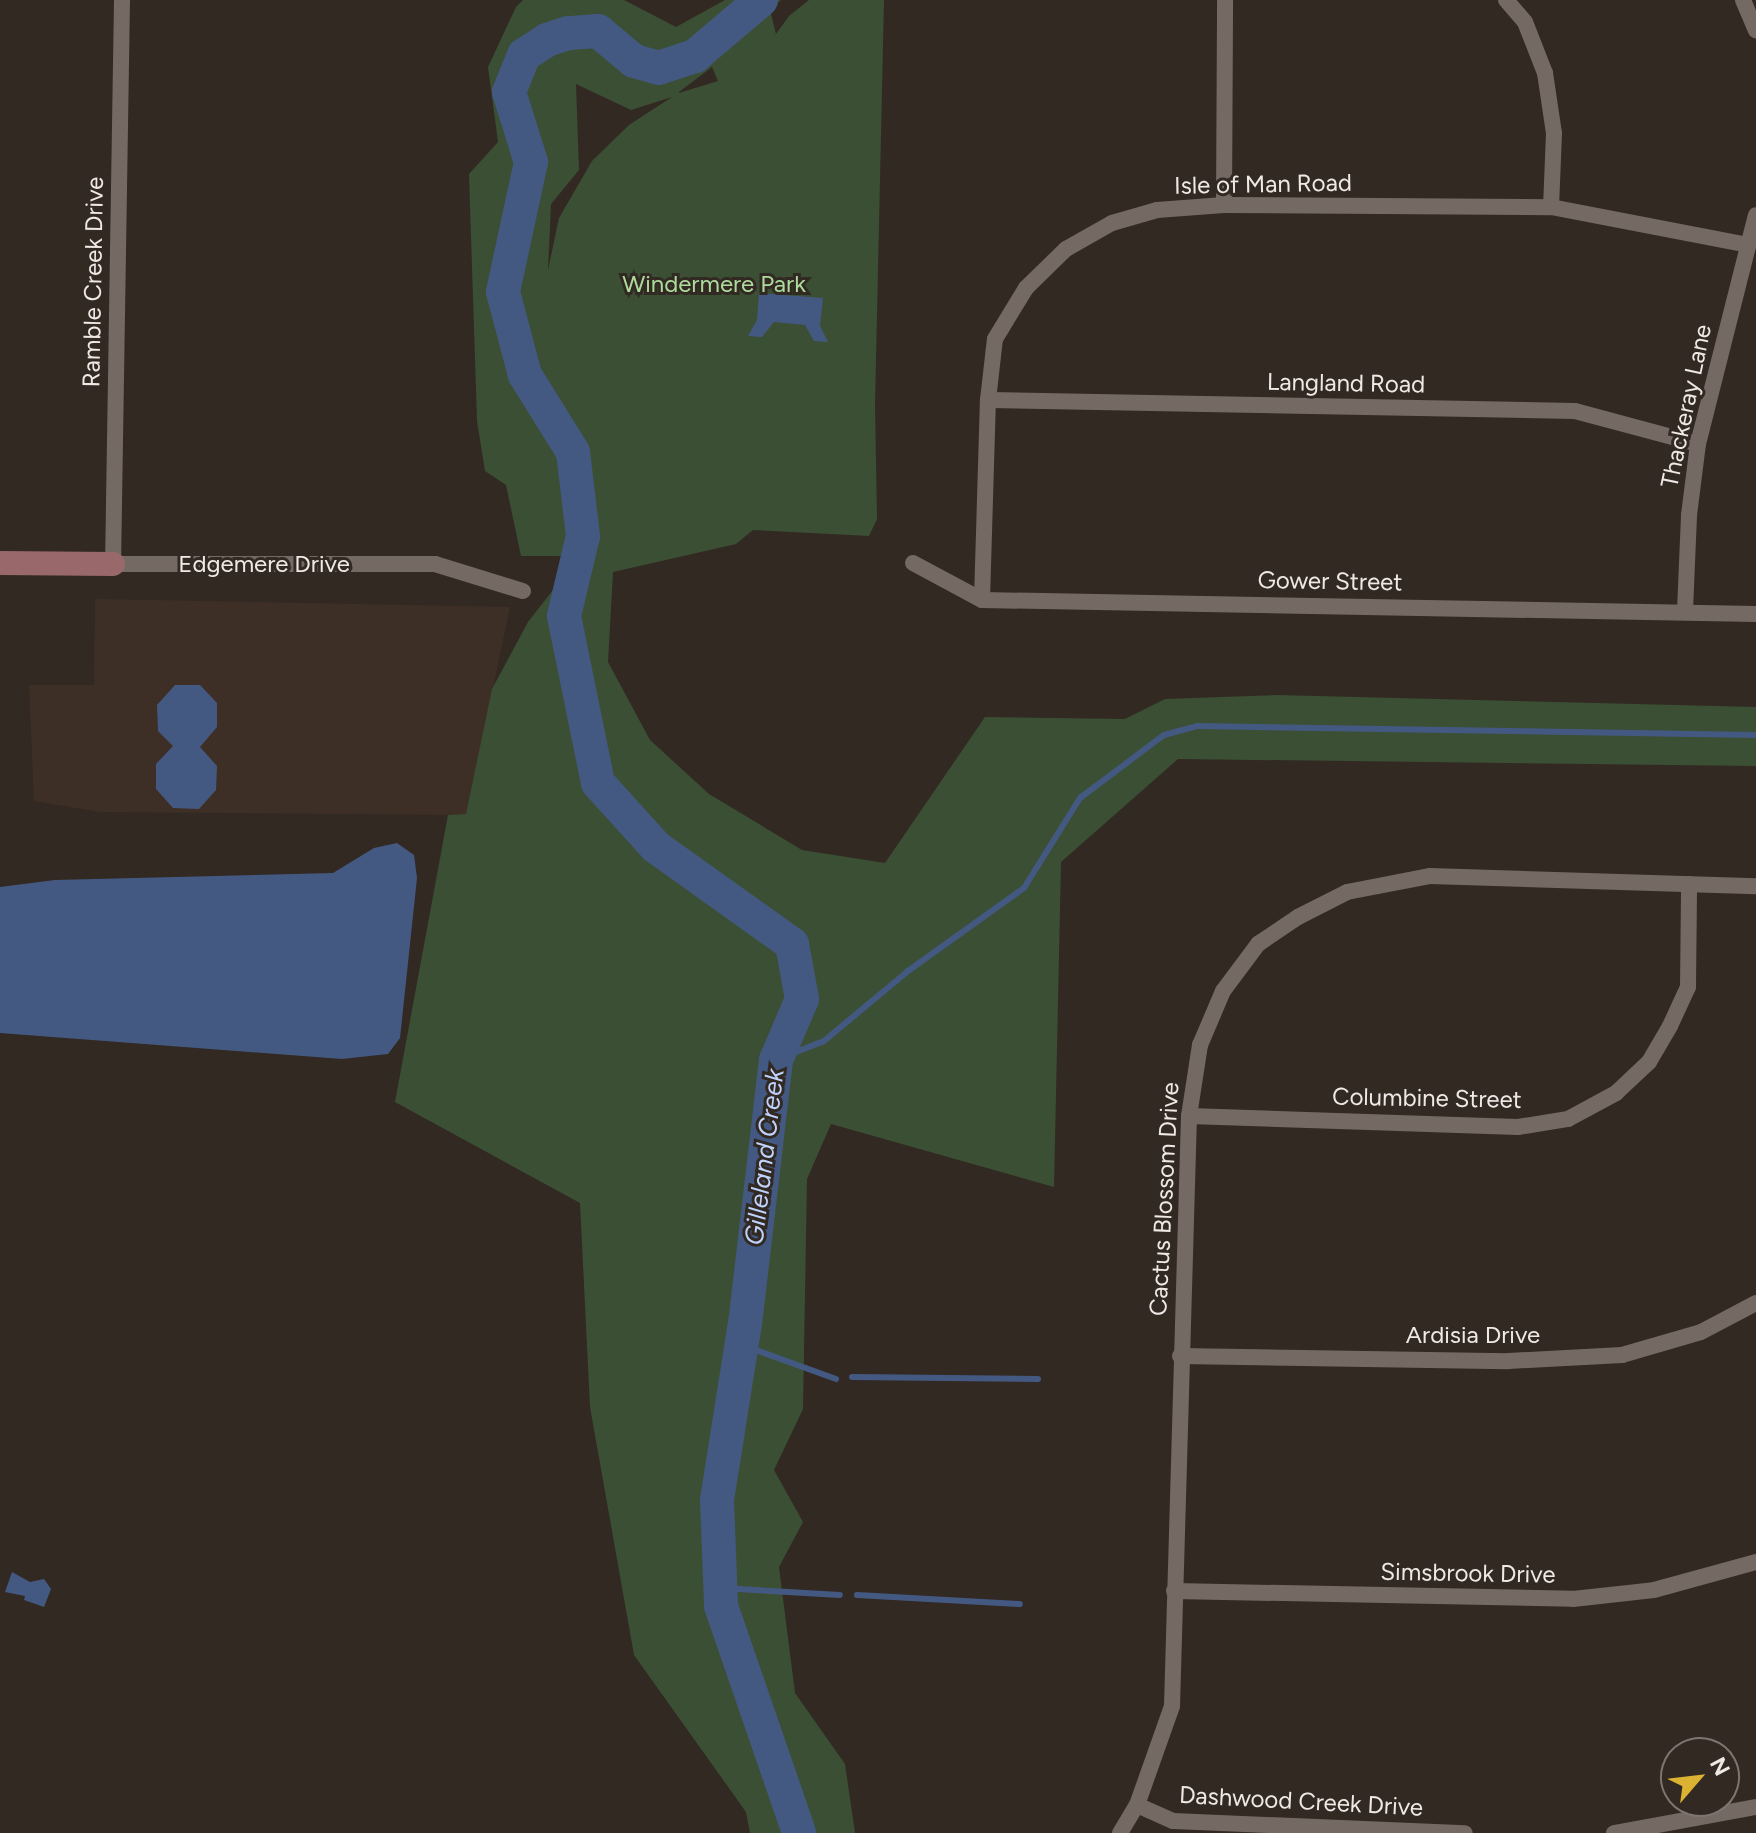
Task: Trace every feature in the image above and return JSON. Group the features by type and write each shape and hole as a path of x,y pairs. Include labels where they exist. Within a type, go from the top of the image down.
{"street":[{"name":"Ramble Creek Drive","path":"113,564 122,0"},
{"path":"1224,205 1225,0"},
{"path":"1506,0 1525,22 1545,73 1554,133 1551,207"},
{"path":"1743,0 1756,30"},
{"name":"Isle of Man Road","path":"982,600 988,400 995,339 1026,288 1066,249 1112,223 1157,210 1224,205 1551,207 1748,245"},
{"name":"Thackeray Lane","path":"1685,611 1689,515 1698,444 1756,215"},
{"name":"Langland Road","path":"988,400 1575,411 1698,444"},
{"name":"Edgemere Drive","path":"0,563 435,564 523,591"},
{"name":"Gower Street","path":"913,563 982,600 1756,614"},
{"name":"Cactus Blossom Drive","path":"1120,1833 1137,1805 1172,1706 1176,1658 1174,1591 1189,1116 1200,1045 1223,991 1258,944 1298,917 1347,892 1430,876 1756,886"},
{"name":"Columbine Street","path":"1189,1116 1518,1127 1568,1119 1616,1093 1649,1062 1670,1026 1688,987 1689,884"},
{"name":"Ardisia Drive","path":"1180,1356 1508,1361 1622,1355 1701,1332 1756,1303"},
{"name":"Simsbrook Drive","path":"1174,1591 1573,1599 1654,1590 1756,1562"},
{"name":"Dashwood Creek Drive","path":"1137,1805 1173,1821 1465,1833"},
{"path":"1614,1833 1756,1807"}],"shaded area":[{"path":"95,599 510,607 466,815 100,812 34,801 29,685 94,685"}],"green space":[{"name":"Windermere Park","path":"523,0 624,0 676,27 725,0 781,0 770,10 776,34 789,16 809,0 884,0 875,404 877,519 869,536 753,530 736,544 613,572 608,662 650,740 709,794 802,850 885,863 985,717 1125,719 1165,699 1276,695 1756,707 1756,766 1178,759 1061,862 1054,1187 831,1124 807,1179 803,1409 774,1470 803,1522 779,1567 795,1693 845,1764 855,1833 750,1833 746,1812 634,1655 590,1407 580,1203 395,1102 448,815 466,814 492,689 528,622 553,590 581,577 583,556 521,556 506,485 485,471 477,421 469,174 498,142 488,67 516,7","holes":["712,67 718,81 679,93 679,92","576,84 631,110 672,97 629,125 592,161 559,218 548,270 551,204 579,170"]}],"water":[{"path":"759,293 823,298 820,326 828,342 814,341 805,325 774,322 762,337 748,336 757,320"},
{"path":"175,685 200,685 217,703 217,727 200,747 217,766 216,790 199,809 173,808 156,789 156,764 173,746 158,731 157,705"},
{"path":"397,843 414,855 417,878 400,1038 388,1054 342,1059 0,1033 0,887 55,880 333,873 374,848"},
{"path":"12,1572 30,1582 44,1579 51,1589 44,1607 24,1600 25,1596 5,1592"}],"waterway":[{"name":"Gilleland Creek","path":"761,0 695,56 659,68 634,61 598,31 568,33 547,40 524,55 509,92 531,162 503,292 525,375 573,452 583,536 564,616 598,783 656,847 792,944 802,999 776,1060 745,1323 717,1500 721,1606 799,1833"},
{"path":"776,1060 824,1041 908,971 1024,888 1080,798 1164,735 1197,726 1756,735"},
{"path":"742,1345 836,1379"},
{"path":"852,1377 1038,1379"},
{"path":"720,1588 840,1595"},
{"path":"857,1595 1020,1604"}]}
